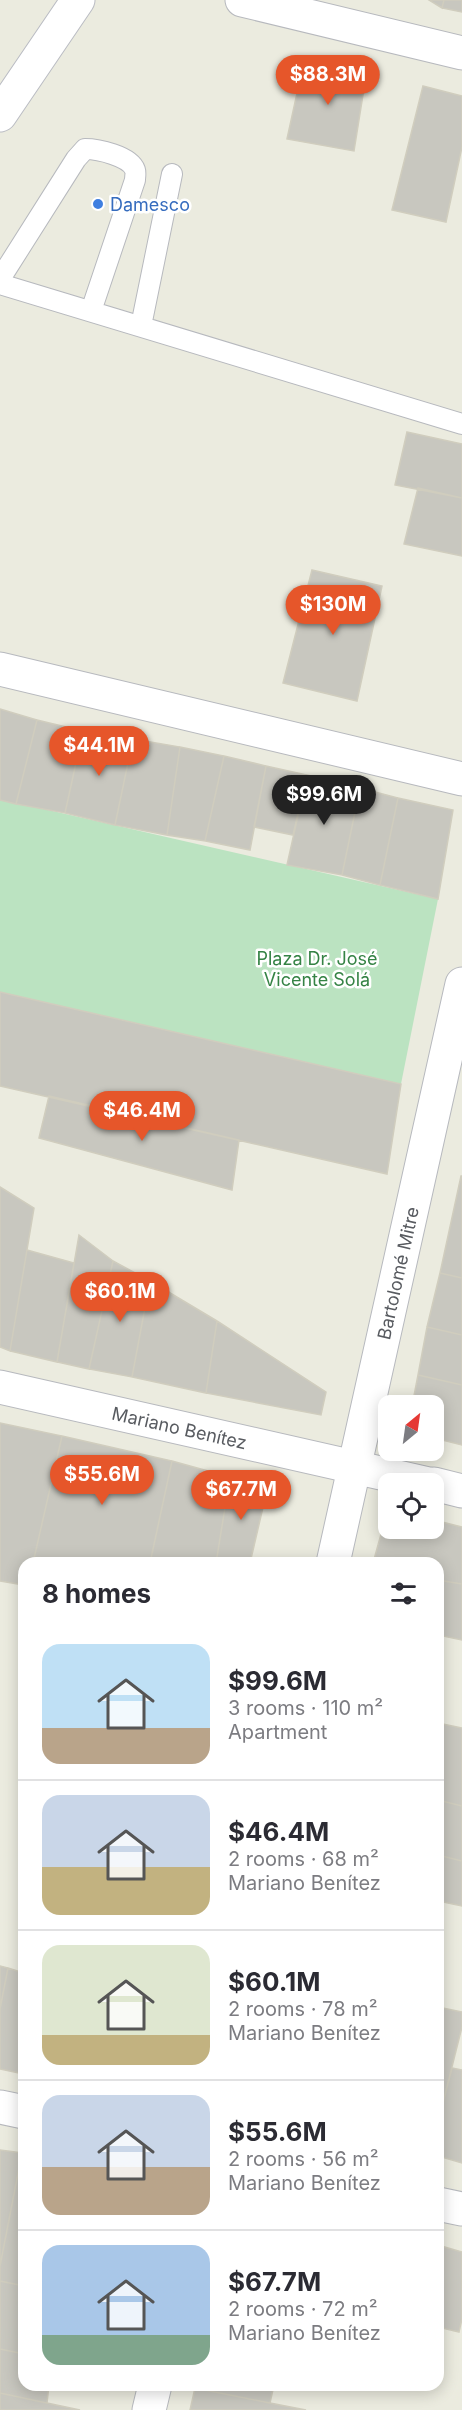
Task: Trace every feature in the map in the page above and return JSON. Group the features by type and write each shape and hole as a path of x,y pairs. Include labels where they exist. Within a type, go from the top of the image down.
{"street":[{"path":"0,115 78,0"},
{"path":"244,0 462,53"},
{"path":"0,669 462,779"},
{"name":"Bartolomé Mitre","path":"334,1557 462,984"},
{"name":"Mariano Benítez","path":"0,1387 381,1473"},
{"name":"Mariano Benítez","path":"444,1487 462,1491"},
{"path":"0,2107 18,2111"},
{"path":"444,2205 462,2209"},
{"path":"149,2410 154,2391"}],"lane":[{"path":"0,279 76,159 85,149 100,149 128,161 135,170 135,180 91,311"},
{"path":"141,327 172,174"},
{"path":"0,284 462,424"}],"green space":[{"name":"Plaza Dr. José Vicente Solá","path":"0,799 438,899 401,1084 0,992"}],"building":[{"path":"429,0 444,0 442,8"},
{"path":"444,0 462,0 462,12 442,8"},
{"path":"304,61 367,70 354,151 287,139"},
{"path":"423,86 462,96 462,147 446,222 392,210"},
{"path":"407,432 462,444 462,498 395,485"},
{"path":"418,488 462,498 462,556 404,544"},
{"path":"312,570 382,586 357,701 283,683"},
{"path":"0,709 37,720 16,804 0,800"},
{"path":"37,720 83,731 65,813 16,804"},
{"path":"83,731 133,739 115,825 65,813"},
{"path":"133,739 180,747 167,835 115,825"},
{"path":"180,747 224,756 205,841 167,835"},
{"path":"224,756 266,766 250,850 205,841"},
{"path":"266,766 307,775 293,835 254,827"},
{"path":"307,775 360,788 342,875 287,865"},
{"path":"360,788 398,798 380,885 342,875"},
{"path":"398,798 453,810 438,899 380,885"},
{"path":"0,992 401,1084 387,1174 0,1086"},
{"path":"49,1096 239,1140 232,1190 39,1138"},
{"path":"462,1176 462,1278 440,1273"},
{"path":"0,1187 34,1208 10,1351 0,1347"},
{"path":"79,1235 113,1261 89,1369 57,1362"},
{"path":"27,1250 74,1263 57,1362 10,1351"},
{"path":"113,1261 150,1281 132,1377 89,1369"},
{"path":"440,1273 462,1278 462,1335 427,1327"},
{"path":"150,1281 217,1321 206,1393 132,1377"},
{"path":"217,1321 326,1392 321,1415 206,1393"},
{"path":"427,1327 462,1335 462,1385 418,1375"},
{"path":"418,1375 462,1385 462,1445 444,1440 444,1395 414,1395"},
{"path":"0,1423 62,1436 34,1557 18,1557 18,1584 0,1581"},
{"path":"62,1436 172,1461 151,1557 34,1557"},
{"path":"172,1461 230,1477 217,1557 151,1557"},
{"path":"230,1477 268,1486 251,1557 217,1557"},
{"path":"444,1522 462,1527 462,1584 444,1581 444,1557 375,1557 380,1539 444,1539"},
{"path":"444,1581 462,1584 462,1640 444,1636"},
{"path":"444,1724 462,1728 462,1806 444,1802"},
{"path":"444,1802 462,1806 462,1861 444,1856"},
{"path":"444,1856 462,1861 462,1906 444,1902"},
{"path":"0,1966 8,1968 0,2009"},
{"path":"8,1968 18,1971 18,2073 0,2069 0,2009"},
{"path":"444,2008 462,2012 462,2027 444,2098"},
{"path":"452,2068 462,2070 462,2163 444,2158 444,2099"},
{"path":"0,2150 18,2152 18,2174 0,2266"},
{"path":"18,2174 18,2285 0,2281 0,2266"},
{"path":"444,2247 462,2252 462,2319 459,2332 444,2328"},
{"path":"0,2281 18,2285 18,2353 0,2349"},
{"path":"0,2349 18,2353 18,2391 48,2391 47,2403 0,2393"},
{"path":"194,2391 210,2391 306,2410 190,2410"},
{"path":"210,2391 273,2391 270,2403"},
{"path":"0,2393 47,2403 80,2410 0,2410"}],"place":[{"name":"Damesco","path":"98,204"}]}
